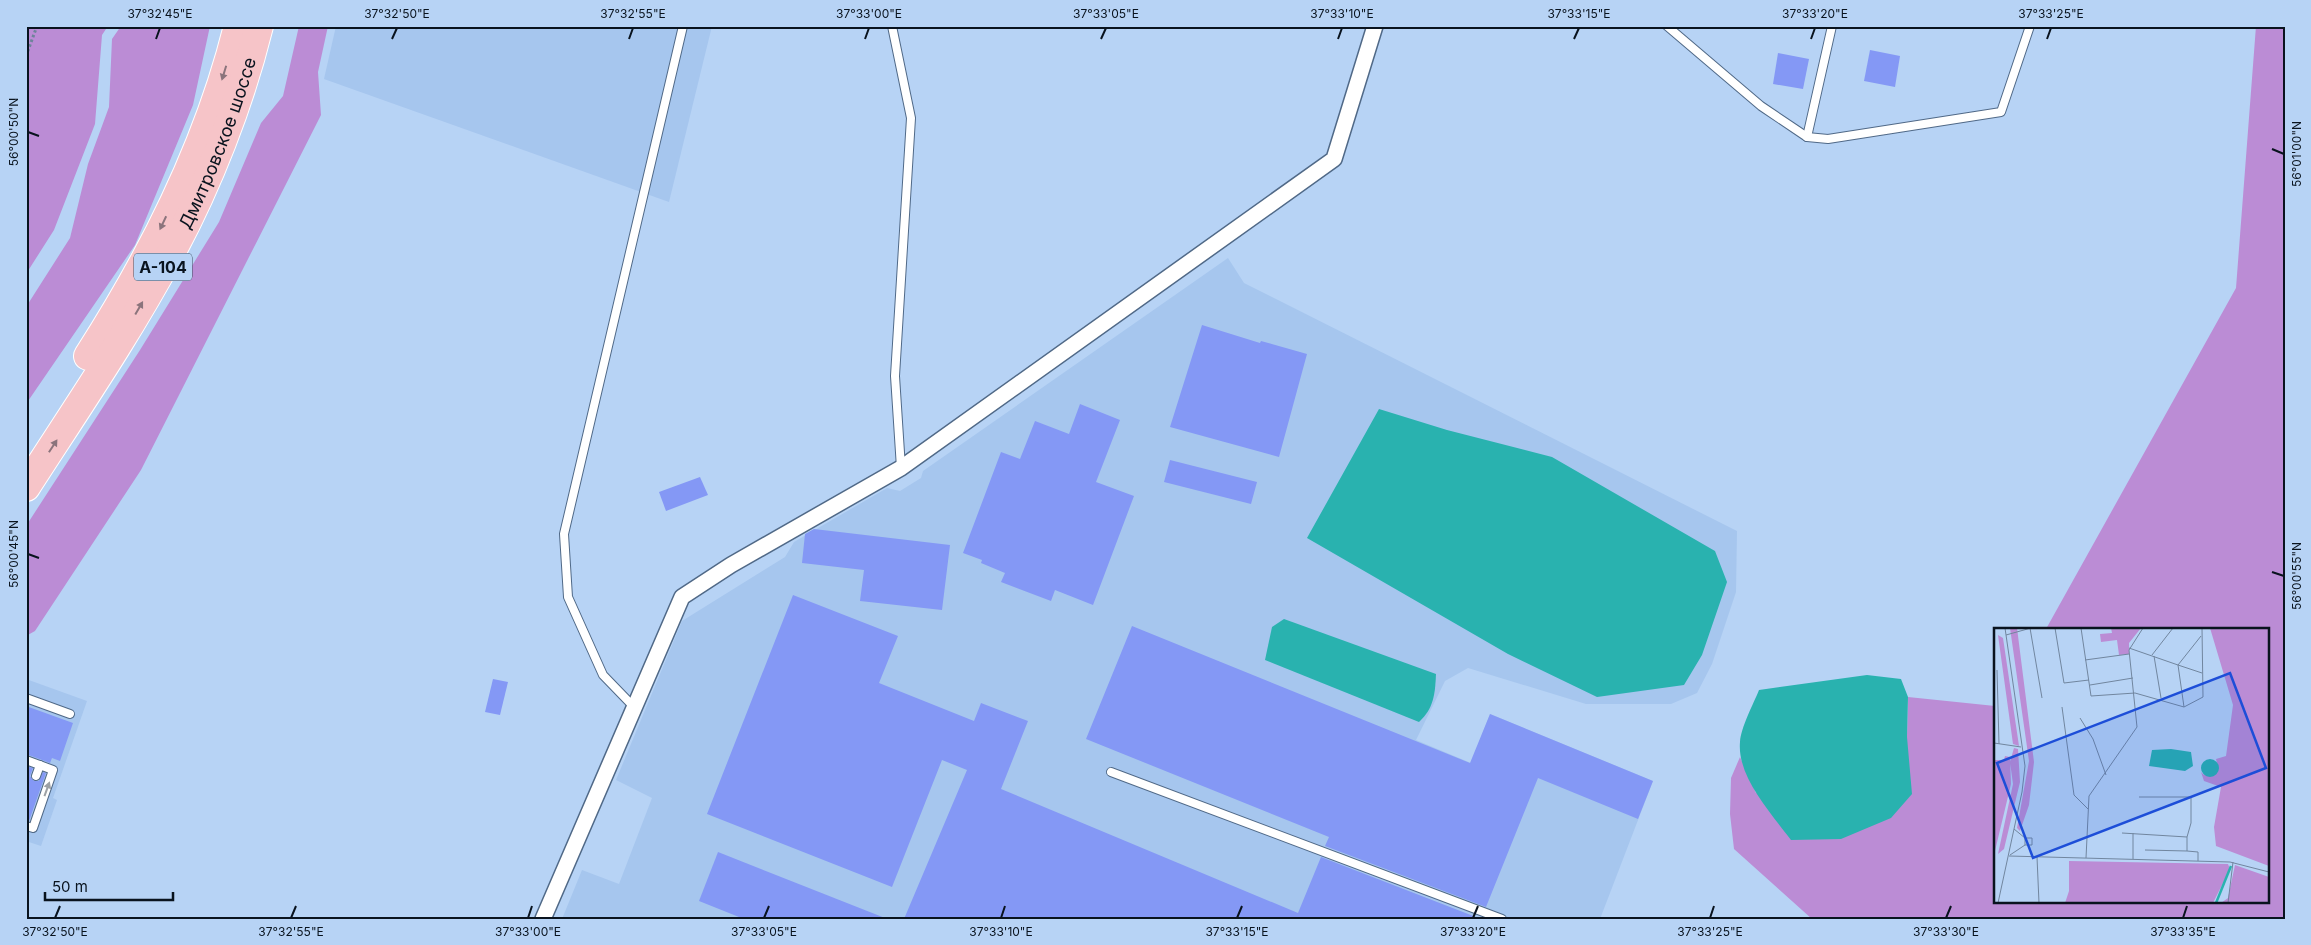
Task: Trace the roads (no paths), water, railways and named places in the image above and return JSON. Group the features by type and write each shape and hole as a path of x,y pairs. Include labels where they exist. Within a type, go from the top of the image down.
{"highway":[{"name":"Дмитровское шоссе","path":"26,452 104,330 153,244 212,112 238,26"},
{"name":"Дмитровское шоссе","path":"26,487 122,338 170,255 195,204 230,120 259,26"}],"street":[{"path":"543,919 633,706 682,597 731,565 901,468 1334,159 1375,26"}],"lane":[{"path":"633,706 603,675 568,597 564,534 683,26"},
{"path":"892,26 911,118 895,376 901,468"},
{"path":"1668,26 1761,106 1807,137 1828,139 2001,112 2030,26"},
{"path":"1807,137 1832,26"},
{"path":"26,698 70,714"},
{"path":"26,760 53,770 32,828 26,826"},
{"path":"36,776 40,765"},
{"path":"1111,772 1502,919"}]}
